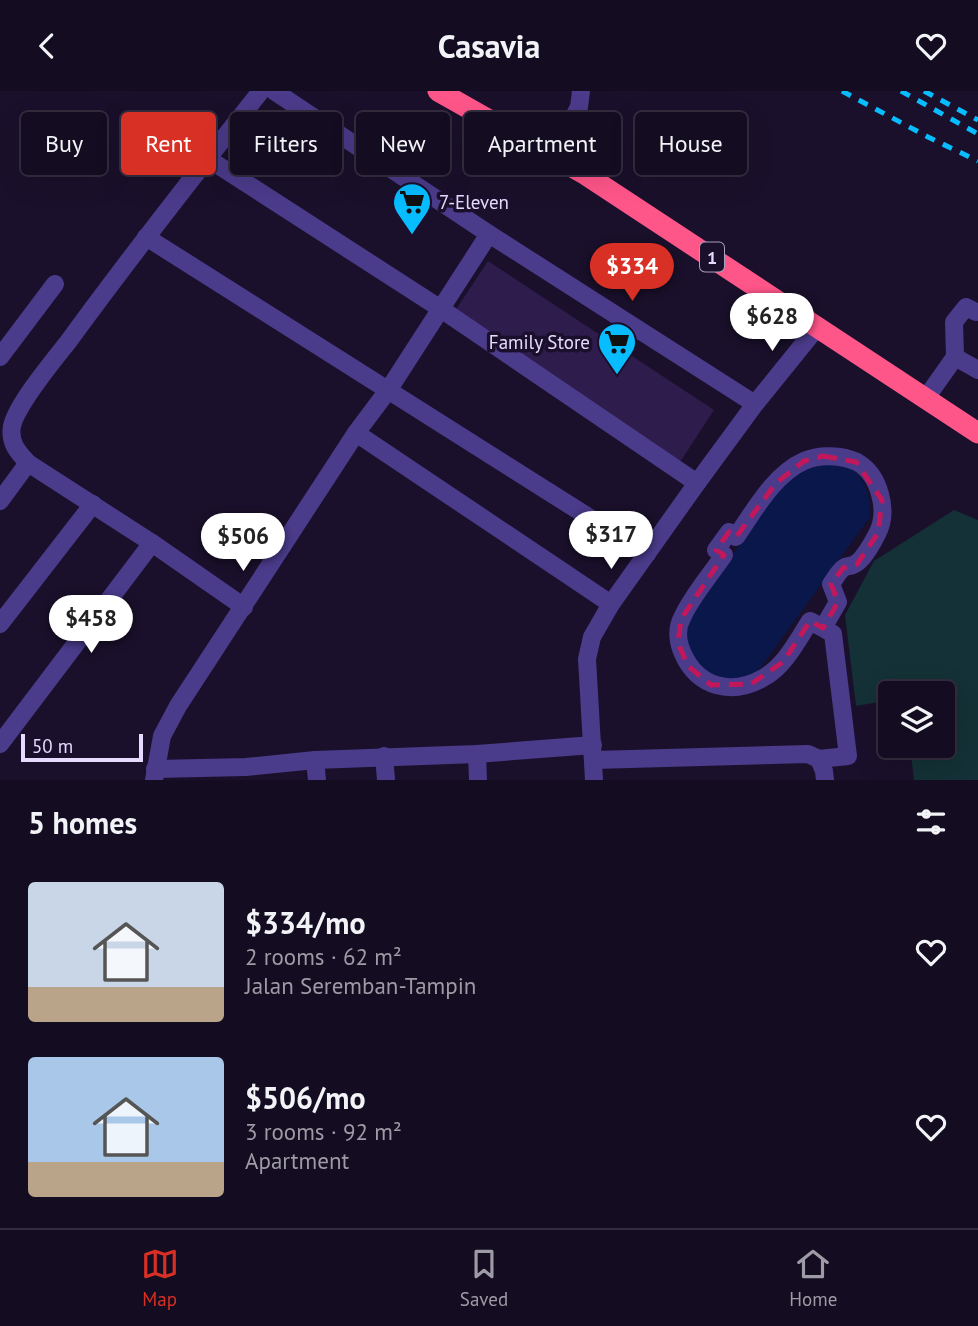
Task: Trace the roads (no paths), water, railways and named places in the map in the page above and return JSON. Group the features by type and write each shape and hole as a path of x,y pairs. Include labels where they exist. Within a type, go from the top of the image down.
{"highway":[{"name":"1","path":"438,91 476,112"},
{"name":"1","path":"585,175 978,433"}],"street":[{"path":"216,147 261,91"},
{"path":"274,91 489,234 755,404"},
{"path":"576,112 581,91"},
{"path":"216,164 441,309 697,483"},
{"path":"194,175 25,401 12,424 12,438 15,450 28,463 93,503 244,607"},
{"path":"489,234 178,706 162,736 155,775 247,773 316,760 384,756 594,753 808,754 819,758 848,756 832,634 810,621 783,662 765,678 751,684 732,686 711,685 698,677 688,666 678,643 681,619 724,555 716,549 729,532 736,537 784,474 804,461 823,456 856,462 864,468 878,490 884,515 878,533 857,564 843,568 831,584 838,602 822,628"},
{"path":"146,237 647,554"},
{"path":"0,357 55,284"},
{"path":"926,398 955,357 954,322 966,307 976,312"},
{"path":"594,780 587,659 592,637 611,604 697,483 755,404 818,326"},
{"path":"955,357 978,370"},
{"path":"356,433 611,604"},
{"path":"0,501 28,463"},
{"path":"0,624 93,503"},
{"path":"0,744 152,543"},
{"path":"477,754 478,780"},
{"path":"384,756 386,780"},
{"path":"819,758 825,780"},
{"path":"316,760 317,780"}],"railway":[{"path":"842,91 978,161"},
{"path":"901,91 978,134"},
{"path":"924,91 978,120"}],"place":[{"name":"7-Eleven","path":"412,236"},
{"name":"Family Store","path":"617,376"}]}
